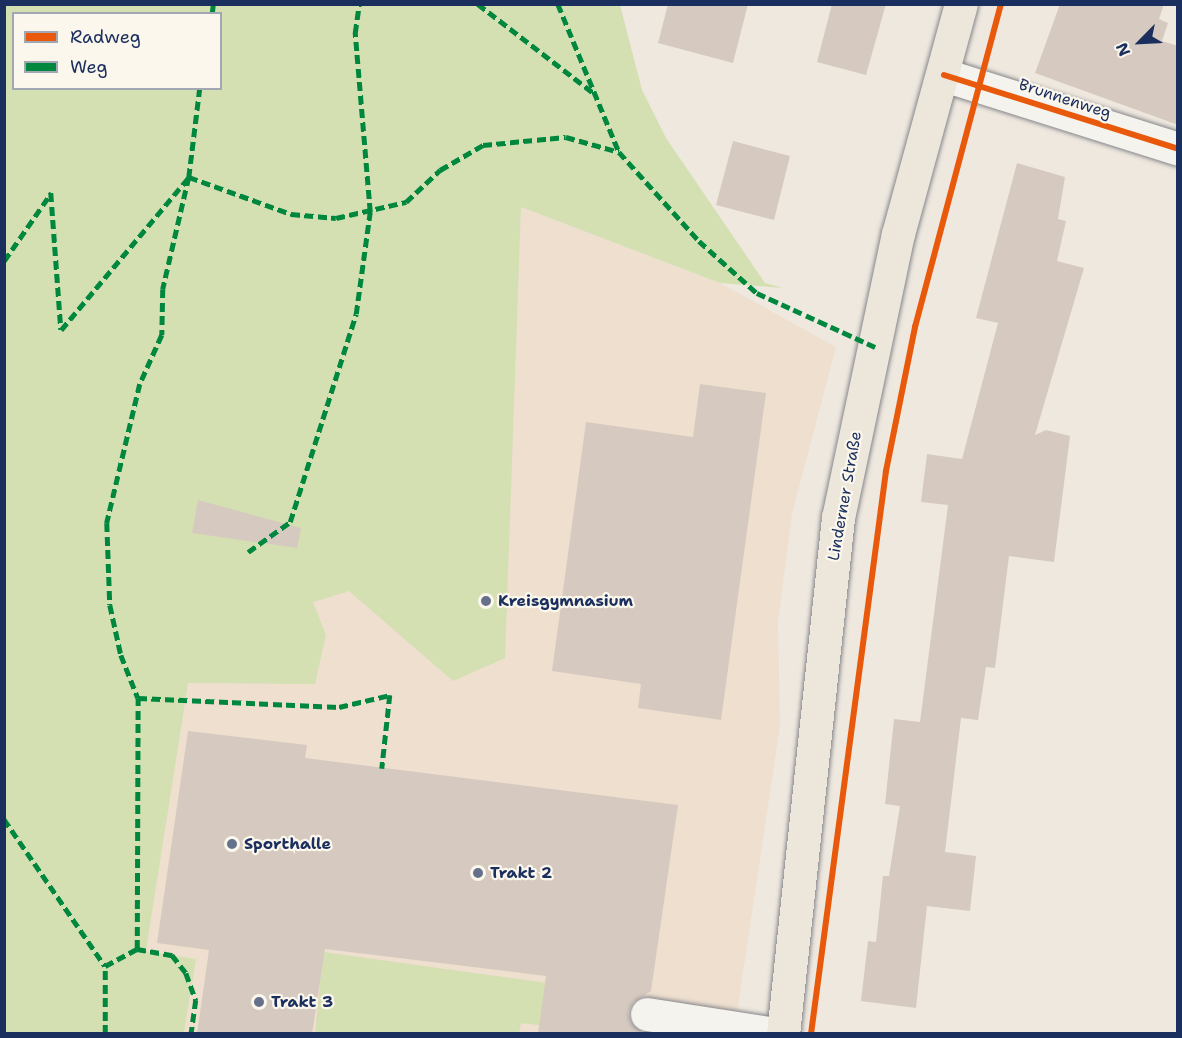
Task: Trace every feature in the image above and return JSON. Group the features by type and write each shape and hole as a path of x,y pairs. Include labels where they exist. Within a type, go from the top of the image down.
{"main road":[{"name":"Linderner Straße","path":"783,1034 838,518 898,234 944,75 961,4"}],"street":[{"name":"Brunnenweg","path":"944,75 1178,149"},
{"path":"658,1021 775,1034"}],"shaded area":[{"name":"Kreisgymnasium","path":"521,207 720,283 836,347 792,514 778,621 780,726 734,1033 184,1033 196,959 146,952 187,683 192,573 506,581"}],"green space":[{"path":"5,5 620,5 642,90 666,138 765,283 783,288 720,283 521,207 505,658 453,681 349,591 313,602 326,635 315,684 188,683 146,951 196,959 184,1033 5,1034"},
{"path":"323,952 583,988 576,1029 521,1023 519,1033 315,1034"}],"building":[{"path":"668,4 748,4 733,63 658,43"},
{"path":"832,4 886,4 866,75 817,62"},
{"path":"1060,4 1164,4 1159,19 1168,23 1162,41 1178,46 1178,125 1035,73"},
{"path":"733,141 790,156 774,220 716,205"},
{"path":"1017,163 1065,177 1058,219 1066,221 1057,261 1084,268 1035,435 1046,430 1070,436 1054,562 1009,556 995,668 986,667 978,720 961,718 945,852 976,856 970,911 927,906 916,1008 861,1001 868,941 876,942 883,876 889,876 900,806 885,804 894,719 920,722 948,505 921,502 927,454 962,459 998,323 976,318"},
{"path":"700,384 766,393 721,720 638,708 641,684 552,671 586,422 693,437"},
{"path":"198,500 301,528 297,548 192,533"},
{"name":"Trakt 2","path":"188,731 307,745 305,758 678,805 651,991 633,1002 628,1012 630,1021 644,1034 538,1034 546,976 325,949 312,1034 197,1034 209,950 157,943"}],"marked path":[{"path":"212,12 213,4"},
{"path":"248,552 290,522 356,314 370,212 355,33 359,4"},
{"path":"478,4 595,94"},
{"path":"558,4 619,152 699,241 757,293 875,347"},
{"path":"200,90 189,177 163,289 162,335 140,384 107,523 110,605 121,655 138,698 339,707 390,695 382,769"},
{"path":"4,261 51,193 61,330 189,177 291,214 336,218 406,202 440,170 483,145 566,137 619,152"},
{"path":"4,819 105,966 137,949 138,698"},
{"path":"137,949 172,955 186,973 196,1000 191,1034"},
{"path":"105,966 105,1034"}],"cycle path":[{"path":"811,1034 886,471 915,327 1001,4"},
{"path":"944,75 1178,149"}],"place":[{"name":"Kreisgymnasium","path":"486,601"},
{"name":"Sporthalle","path":"232,844"},
{"name":"Trakt 2","path":"478,873"},
{"name":"Trakt 3","path":"259,1002"}]}
